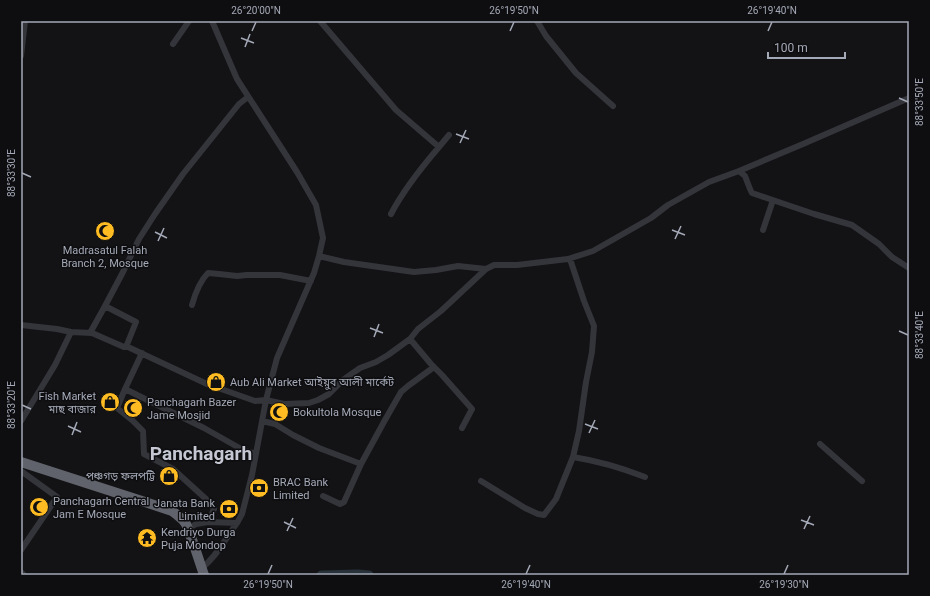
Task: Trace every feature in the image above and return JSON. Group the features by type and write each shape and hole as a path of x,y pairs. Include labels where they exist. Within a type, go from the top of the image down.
{"highway":[{"path":"21,462 172,512 183,520 188,529 203,572"}],"street":[{"path":"21,56 25,21"},
{"path":"173,44 189,21"},
{"path":"203,572 219,551 242,514 256,454 266,400 277,358 311,281 323,238 316,205 297,172 237,79 212,21"},
{"path":"320,21 396,110 439,147"},
{"path":"537,21 546,36 576,73 612,106"},
{"path":"90,333 139,239 155,214 183,174 239,104 248,96"},
{"path":"21,325 71,332 92,333 124,347 128,346 207,384 255,401 266,400 284,404 309,403 329,394 343,380 360,368 376,362 410,339 418,329 441,311 486,268 494,265 517,265 570,259 593,251 651,218 708,182 739,171 909,98"},
{"path":"391,214 411,181 449,135"},
{"path":"739,171 745,176 752,193 852,225 879,244 892,257 909,268"},
{"path":"763,230 773,200"},
{"path":"319,256 344,262 414,272 458,266 486,268"},
{"path":"481,481 525,508 544,515 556,498 573,457 579,432 592,352 594,326 570,259"},
{"path":"192,304 204,277 208,273 236,276 280,275 311,281"},
{"path":"105,306 136,322 126,347"},
{"path":"21,422 55,366 71,332"},
{"path":"410,339 472,409 462,428"},
{"path":"142,353 117,408 143,431 144,454 173,469 206,498 214,509 208,522"},
{"path":"323,496 340,504 344,502 361,464 401,392 434,367"},
{"path":"125,389 204,428 243,450 256,454"},
{"path":"262,421 275,424 319,448 361,464"},
{"path":"820,444 862,481"},
{"path":"573,457 608,464 645,477"},
{"path":"21,472 57,497 21,550"},
{"path":"188,529 196,524 208,522 237,523"},
{"path":"21,572 24,575"}],"waterway":[{"path":"321,575 369,575"}],"place":[{"name":"Madrasatul Falah Branch 2, Mosque","path":"105,231"},
{"name":"Aub Ali Market আইয়ুব আলী মার্কেট","path":"216,382"},
{"name":"Fish Market মাছ বাজার","path":"110,402"},
{"name":"Panchagarh Bazer Jame Mosjid","path":"133,408"},
{"name":"Bokultola Mosque","path":"279,412"},
{"name":"পঞ্চগড় ফলপট্টি","path":"169,476"},
{"name":"BRAC Bank Limited","path":"259,488"},
{"name":"Panchagarh Central Jam E Mosque","path":"39,507"},
{"name":"Janata Bank Limited","path":"229,509"},
{"name":"Kendriyo Durga Puja Mondop","path":"147,538"}],"district":[{"name":"Panchagarh","path":"201,453"}]}
